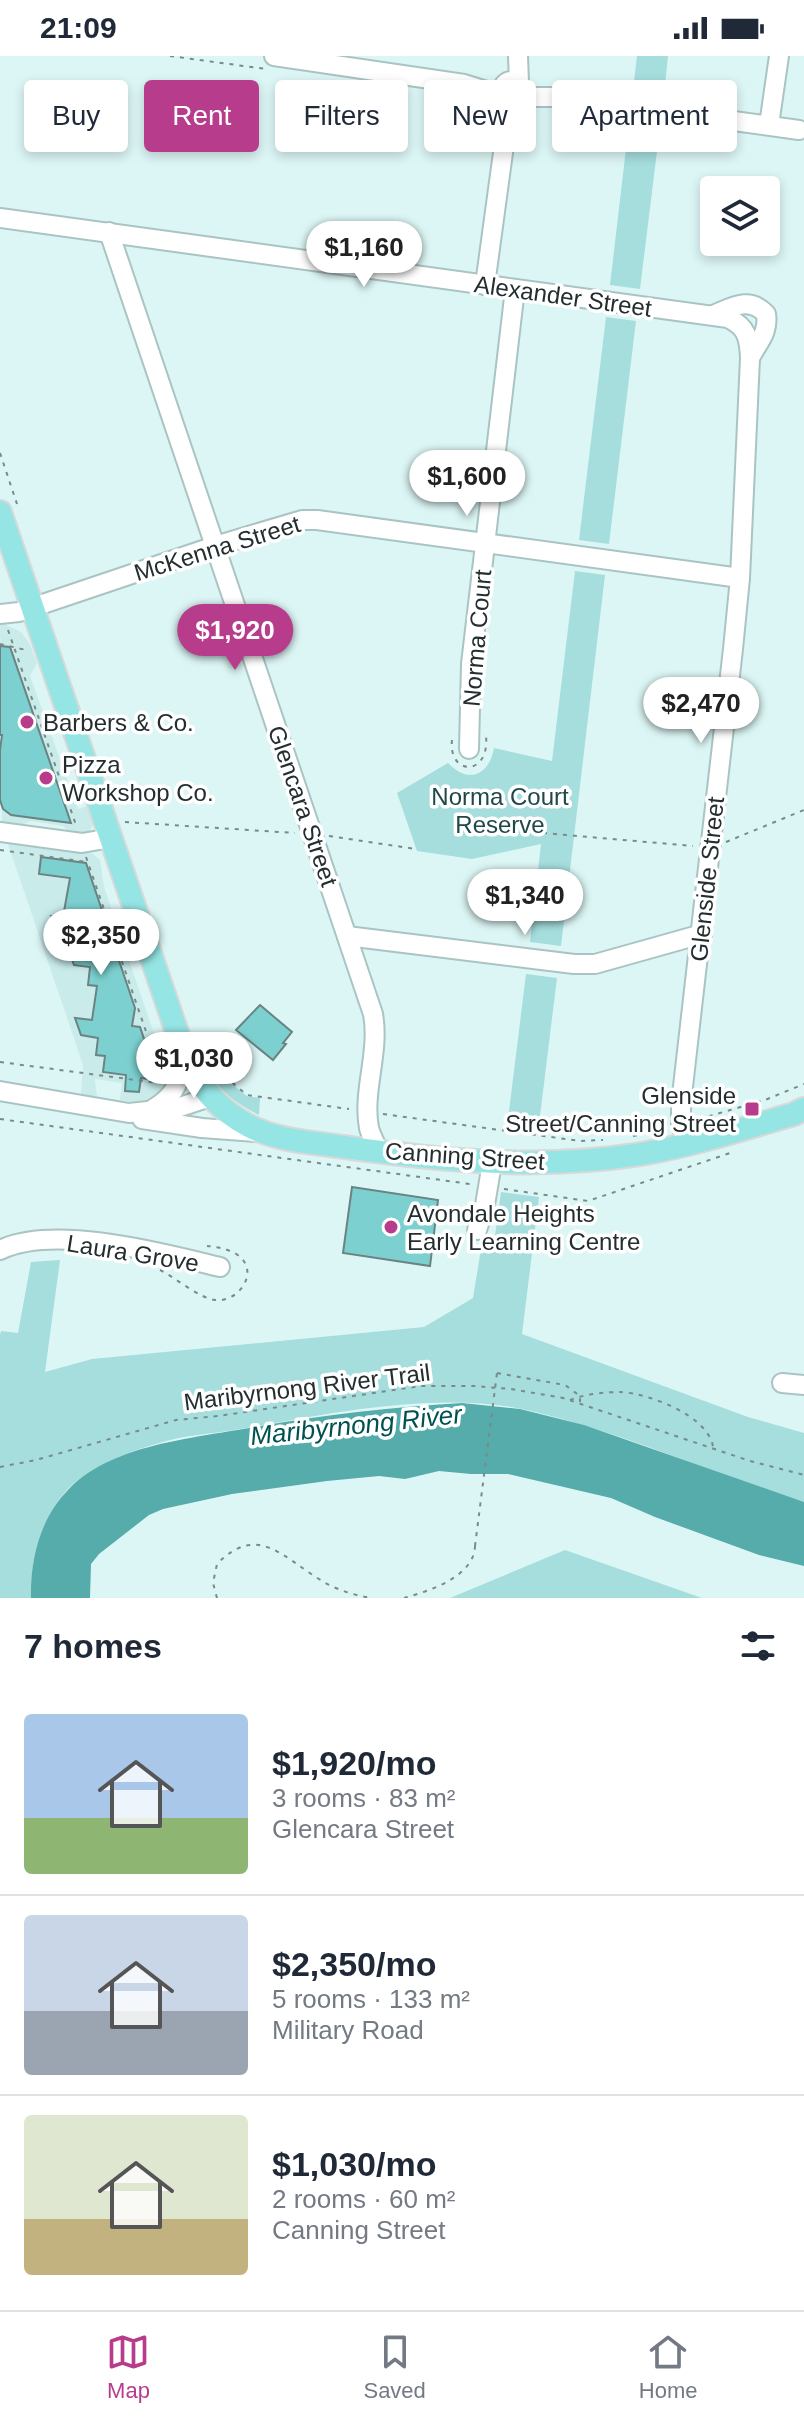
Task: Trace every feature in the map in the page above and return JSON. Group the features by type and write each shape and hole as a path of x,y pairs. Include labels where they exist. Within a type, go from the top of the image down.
{"main road":[{"path":"0,512 32,608 118,830 183,1050 197,1081 210,1097"},
{"name":"Canning Street","path":"210,1097 238,1120 265,1133 379,1152 492,1163 582,1161 642,1153 685,1135 771,1121 804,1109"}],"street":[{"path":"274,56 327,60 441,80"},
{"path":"513,80 516,56"},
{"path":"769,125 779,56"},
{"path":"536,94 799,130"},
{"path":"485,285 503,152"},
{"name":"Alexander Street","path":"0,218 728,318 743,328"},
{"name":"Glencara Street","path":"109,232 373,1014 375,1052 367,1112 369,1130 379,1152"},
{"name":"Norma Court","path":"469,749 471,664 515,289"},
{"path":"711,316 741,303 752,303 766,314 766,334 750,358"},
{"name":"Glenside Street","path":"685,1135 681,1104 740,578 750,358 748,337 743,328"},
{"name":"McKenna Street","path":"2,614 32,608 302,520 740,578"},
{"path":"0,832 82,843 118,830"},
{"path":"347,936 595,964 702,934"},
{"path":"138,1112 168,1099 176,1089 183,1050"},
{"name":"Canning Street","path":"0,1091 138,1112 177,1108 210,1097"},
{"name":"Canning Street","path":"138,1112 142,1119 265,1133"},
{"name":"Glencara Street","path":"344,1147 367,1112"},
{"path":"477,1230 492,1163"},
{"name":"Laura Grove","path":"0,1250 31,1241 82,1241 220,1267"},
{"path":"782,1383 804,1385"}],"path":[{"path":"0,1062 163,1083 2,614"},
{"path":"452,739 453,757 469,766 484,759 487,737"},
{"path":"543,833 710,848 804,810"},
{"path":"118,830 312,834 416,849"},
{"path":"0,850 88,862"},
{"path":"217,1070 247,1095 580,1141 606,1140"},
{"path":"631,1136 685,1135 804,1084"},
{"path":"404,1598 459,1574 475,1554 497,1373 565,1385 580,1396"},
{"name":"Maribyrnong River Trail","path":"0,1467 36,1460 176,1420 421,1386 474,1386 511,1389 569,1400 804,1475"},
{"path":"569,1400 621,1392 647,1397 675,1408 701,1424 712,1437 714,1448"},
{"path":"580,1396 580,1403"},
{"path":"217,1598 213,1583 217,1564 236,1549 256,1544 278,1550 330,1585 371,1598"}],"shaded area":[{"path":"0,622 21,632 30,644 37,663 30,676 78,809 87,806 93,823 87,834 65,835 63,826 31,821 16,828 2,826"},
{"path":"7,841 86,852 100,860 104,887 162,1057 171,1054 174,1064 174,1078 153,1101 120,1100 122,1083 95,1079 97,1097 81,1095 83,1065"}],"green space":[{"path":"637,56 668,56 666,80 634,80"},
{"path":"626,152 657,152 640,289 610,285"},
{"path":"606,317 636,321 609,544 579,540"},
{"name":"Norma Court Reserve","path":"575,571 605,575 561,946 530,942 541,844 472,859 417,851 397,793 448,763 463,773 477,774 488,765 494,748 552,761"},
{"path":"526,974 557,978 538,1132 507,1127"},
{"path":"217,1072 247,1096 260,1098 259,1115 221,1089 210,1077"},
{"path":"501,1192 539,1197 522,1334 748,1417 804,1433 804,1502 594,1428 522,1409 453,1402 345,1411 177,1439 108,1462 75,1482 49,1515 35,1555 31,1598 0,1598 0,1335 1,1331 18,1333 31,1262 60,1260 45,1372 92,1359 424,1327 473,1298 481,1249 493,1250"},
{"path":"565,1550 702,1598 450,1598"}],"water":[{"name":"Maribyrnong River","path":"462,1403 520,1409 584,1425 804,1502 804,1566 759,1555 611,1498 508,1474 439,1471 405,1479 379,1476 232,1494 163,1509 149,1515 99,1554 91,1564 90,1598 31,1598 32,1569 38,1541 50,1514 67,1491 84,1476 126,1454 198,1437 298,1420"}],"building":[{"path":"0,646 10,647 71,823 11,815 3,809 0,800"},
{"path":"41,857 86,863 135,1008 132,1026 140,1027 158,1080 141,1078 139,1092 125,1091 126,1075 103,1072 105,1056 96,1055 98,1038 81,1035 75,1018 92,1020 97,986 88,985 90,967 74,965 61,928 55,928 51,916 63,917 70,878 39,874"},
{"path":"260,1005 292,1032 273,1060 236,1030"},
{"name":"Avondale Heights Early Learning Centre","path":"352,1187 438,1200 430,1266 343,1253"}],"place":[{"name":"Barbers & Co.","path":"27,722"},
{"name":"Pizza Workshop Co.","path":"46,778"},
{"name":"Glenside Street/Canning Street","path":"752,1109"},
{"name":"Avondale Heights Early Learning Centre","path":"391,1227"}]}
